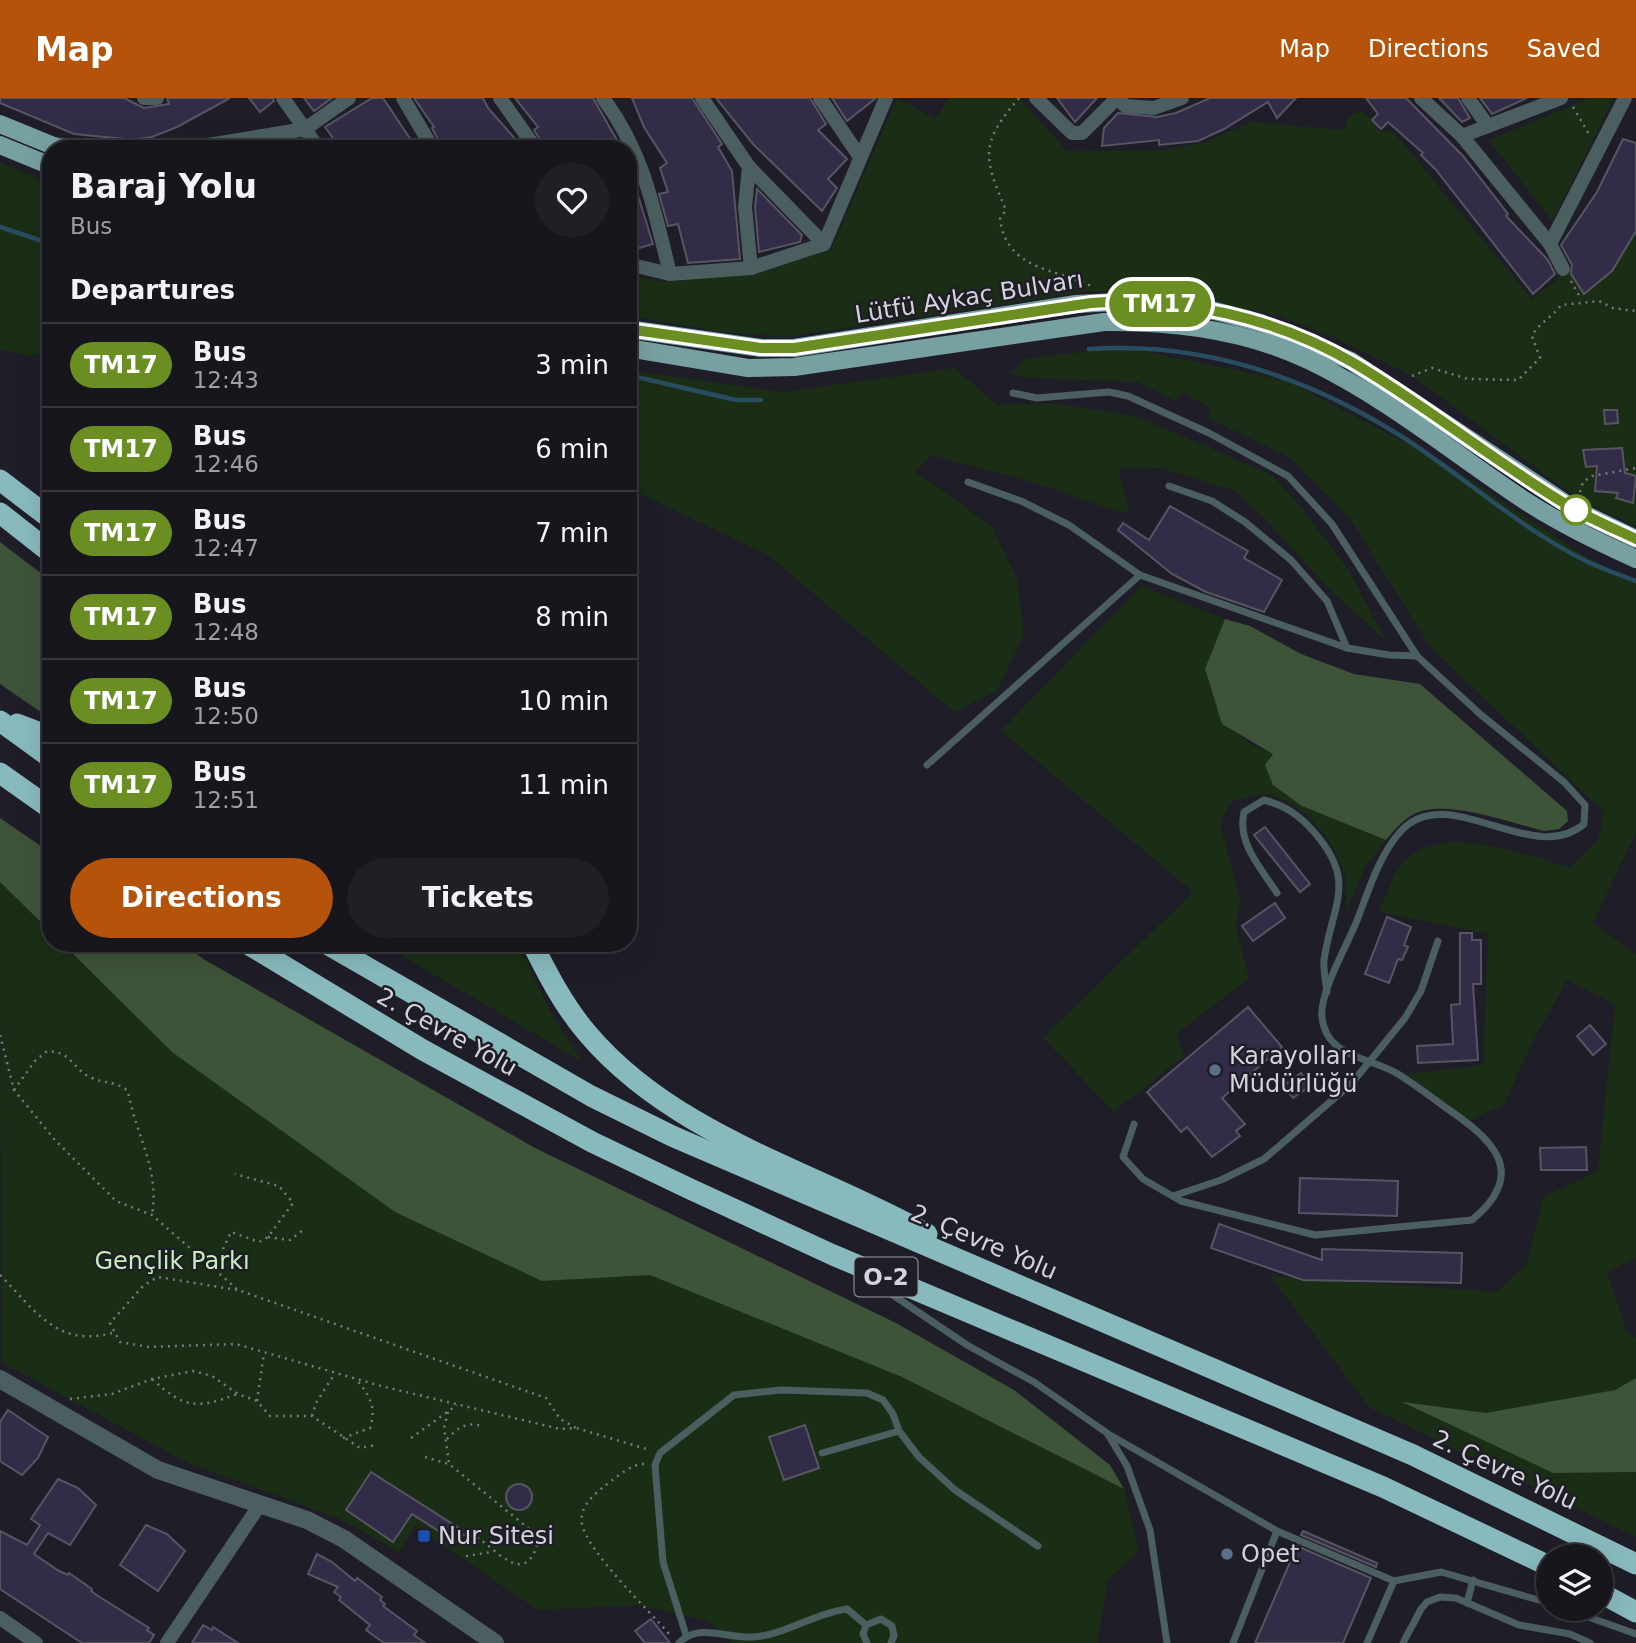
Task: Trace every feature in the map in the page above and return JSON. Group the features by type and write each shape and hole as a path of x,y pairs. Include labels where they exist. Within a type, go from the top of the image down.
{"highway":[{"path":"0,480 42,512"},
{"path":"0,513 42,546"},
{"path":"0,719 42,734"},
{"path":"0,719 42,751"},
{"path":"0,773 42,803"},
{"path":"0,785 42,806"},
{"name":"2. Çevre Yolu","path":"261,952 423,1050 593,1142 833,1255 1383,1487 1536,1560"},
{"name":"2. Çevre Yolu","path":"342,952 591,1096 792,1190 1413,1455 1636,1564"},
{"path":"537,952 567,1008 588,1035 658,1095 748,1150 898,1217 945,1244 972,1266"},
{"path":"1613,1600 1636,1612"}],"main road":[{"path":"0,124 42,141"},
{"path":"0,145 42,162"},
{"name":"Lütfü Aykaç Bulvarı","path":"637,330 761,348 854,340 1107,302 1138,302 1215,311 1261,323 1311,342 1386,383 1574,509 1636,539"},
{"path":"967,321 977,342"},
{"path":"958,344 967,321"},
{"name":"Lütfü Aykaç Bulvarı","path":"637,350 748,368 794,367 977,342 1076,325 1144,321 1214,329 1308,360 1356,386 1525,501 1568,527 1636,559"}],"street":[{"path":"144,98 157,98"},
{"path":"283,98 313,140"},
{"path":"238,140 305,129 349,98"},
{"path":"403,98 428,140"},
{"path":"500,98 530,140"},
{"path":"603,98 621,122 630,140"},
{"path":"702,98 749,167 824,244"},
{"path":"820,98 860,157"},
{"path":"637,266 670,274 751,268 824,244 886,98"},
{"path":"1035,98 1072,133 1082,133 1118,98 1125,106 1154,108 1182,98"},
{"path":"1421,98 1462,136 1550,244 1563,270"},
{"path":"1468,98 1488,126"},
{"path":"1462,136 1562,98"},
{"path":"1550,244 1625,98"},
{"path":"637,156 647,177 670,274"},
{"path":"749,167 745,207 751,268"},
{"path":"0,1380 158,1470 307,1520 344,1539 495,1643"},
{"path":"167,1643 259,1506"},
{"path":"0,1618 36,1643"}],"lane":[{"path":"1013,393 1037,398 1109,392 1129,396 1209,433 1288,476 1332,524 1417,656 1480,714 1564,782 1585,805 1584,824 1572,834 1543,839 1492,824 1440,814 1418,820 1400,832 1378,870 1327,993 1322,1017 1332,1043 1348,1055 1396,1073 1479,1130 1494,1147 1500,1167 1498,1192 1492,1204 1472,1220 1447,1225 1314,1235 1172,1196 1143,1179 1122,1157 1134,1124"},
{"path":"968,482 1021,501 1069,525 1140,575 1347,648 1389,655 1417,656"},
{"path":"1169,486 1212,501 1245,522 1291,560 1327,601 1347,648"},
{"path":"927,765 1140,575"},
{"path":"1277,893 1244,841 1241,825 1244,812 1264,800 1293,810 1306,822 1332,856 1338,869 1340,885 1324,962 1327,993"},
{"path":"1172,1196 1221,1180 1264,1159 1352,1083 1370,1063 1421,992 1438,941"},
{"path":"833,1255 967,1345 1034,1382 1166,1470 1278,1531 1394,1581 1441,1572 1536,1599"},
{"path":"687,1636 663,1562 655,1465 660,1453 734,1395 781,1390 867,1393 883,1400 893,1414 899,1431 919,1457 955,1490 1038,1546"},
{"path":"822,1453 899,1431"},
{"path":"1107,1433 1127,1466 1150,1530 1167,1643"},
{"path":"1233,1643 1278,1531"},
{"path":"1467,1603 1473,1580"},
{"path":"1367,1643 1394,1581"},
{"path":"1403,1643 1427,1602 1440,1597 1467,1603 1519,1625 1570,1634 1590,1643"},
{"path":"678,1643 687,1636 708,1631 755,1637 829,1611 848,1609 866,1625"},
{"path":"867,1643 863,1634 866,1625 875,1619 889,1623 894,1631 891,1643"},
{"path":"1600,1621 1636,1634"}],"path":[{"path":"1019,98 1001,119 990,139 988,168 1006,210 1000,219 1001,228 1027,263 1076,278 1102,291 1107,302"},
{"path":"1567,98 1598,151"},
{"path":"1563,270 1581,300"},
{"path":"1412,376 1432,368 1468,379 1518,380 1540,358 1532,336 1537,325 1554,315 1561,305 1581,300 1591,304 1602,302 1613,308 1636,312"},
{"path":"1574,509 1583,482 1592,476 1636,468"},
{"path":"0,1035 14,1090 55,1140 116,1201 152,1215 238,1290"},
{"path":"14,1090 35,1060 47,1051 62,1051 93,1079 117,1082 128,1091 131,1108 147,1149 154,1202 152,1215"},
{"path":"214,1269 231,1232 259,1242 268,1237 293,1203 279,1186 235,1174"},
{"path":"268,1237 290,1240 303,1230"},
{"path":"0,1275 52,1327 89,1340 113,1333"},
{"path":"576,1428 560,1429 457,1405 236,1344 149,1347 120,1342 110,1323 144,1285 158,1277 238,1290 546,1398 560,1419 576,1428 660,1453"},
{"path":"257,1401 265,1352"},
{"path":"54,1412 68,1399 111,1394 152,1380 193,1371 212,1376 238,1394 257,1401 270,1416 312,1416 360,1448 376,1445"},
{"path":"312,1416 316,1403 335,1373"},
{"path":"343,1438 370,1427 374,1415 371,1396 356,1378"},
{"path":"152,1380 172,1398 205,1405 238,1394"},
{"path":"411,1438 457,1405"},
{"path":"448,1412 443,1428 447,1439 449,1464"},
{"path":"447,1439 464,1426 474,1423 481,1426"},
{"path":"425,1457 449,1464 533,1532 538,1542 534,1555 528,1561 516,1564 492,1552 473,1536 461,1535"},
{"path":"655,1465 638,1464 602,1488 589,1499 583,1512 582,1525 608,1567 678,1643"},
{"path":"466,1556 492,1552"}],"green space":[{"path":"897,98 935,119 949,98 1019,98 1067,151 1165,150 1205,142 1252,122 1345,130 1349,116 1363,111 1381,132 1392,130 1532,299 1590,253 1636,176 1636,527 1578,499 1412,376 1346,343 1280,316 1179,297 1090,291 786,337 722,332 637,318 637,276 660,282 754,274 832,248"},
{"path":"1590,98 1614,98 1552,221 1489,140"},
{"path":"0,162 42,180 42,354 30,356 0,349"},
{"path":"1121,347 1285,380 1443,462 1583,555 1636,583 1636,832 1593,923 1636,954 1636,1258 1607,1272 1627,1332 1636,1338 1636,1378 1615,1390 1486,1413 1405,1403 1553,1473 1636,1472 1636,1537 1370,1408 1270,1276 1496,1292 1526,1265 1543,1197 1598,1171 1615,1004 1567,980 1531,1045 1504,1105 1470,1120 1406,1074 1483,1065 1488,934 1379,912 1401,865 1422,849 1442,844 1485,845 1570,867 1598,841 1604,812 1431,648 1350,519 1289,457 1208,418 1212,409 1182,392 1176,401 1138,382 1029,378 1010,373 1024,359"},
{"path":"954,368 997,405 1050,403 1136,416 1272,475 1297,502 1348,569 1386,641 1324,584 1268,522 1235,491 1160,468 1118,469 1129,512 1114,511 1049,487 931,455 914,473 940,488 992,527 1017,579 1024,634 997,691 954,712 768,555 637,492 637,371 782,392"},
{"path":"0,542 42,574 42,713 0,684"},
{"path":"1141,586 1225,619 1205,669 1222,724 1256,747 1274,754 1302,806 1386,840 1366,866 1346,911 1344,873 1326,837 1308,816 1285,801 1263,794 1231,802 1220,823 1240,900 1236,928 1249,978 1176,1034 1184,1056 1114,1112 1043,1038 1193,892 1001,731"},
{"path":"1225,619 1250,626 1301,654 1354,674 1420,684 1567,811 1568,821 1559,829 1544,831 1460,810 1427,810 1406,819 1386,840 1302,806 1273,785 1265,765 1273,754 1222,724 1205,669"},
{"path":"0,818 42,847 42,923 0,882"},
{"name":"Gençlik Parkı","path":"0,882 42,923 42,952 71,952 172,1052 542,1281 650,1275 902,1377 1124,1489 1139,1551 1108,1580 1097,1643 732,1643 708,1621 639,1605 538,1610 415,1526 399,1552 338,1518 186,1462 1,1362"},
{"path":"71,952 194,952 535,1148 896,1323 1014,1390 1110,1465 1124,1489 902,1377 650,1275 542,1281 395,1212 172,1052"},
{"path":"395,952 522,952 552,1015 583,1062"},
{"path":"1636,1378 1636,1472 1553,1473 1402,1402 1486,1413 1615,1390"}],"building":[{"path":"0,98 124,98 144,108 169,104 167,98 230,98 177,127 152,137 132,140 74,134 0,103"},
{"path":"249,98 273,98 274,101 260,112"},
{"path":"304,98 332,98 314,111"},
{"path":"372,98 383,98 411,140 334,140 325,127"},
{"path":"414,98 483,98 488,108 516,140 438,140 432,128 434,127"},
{"path":"515,98 593,98 617,140 540,140 534,130 538,127"},
{"path":"632,98 692,98 722,144 718,147 732,171 740,259 688,263 678,224 668,226 659,194 668,192 660,168 667,163 644,127"},
{"path":"716,98 810,98 826,124 818,130 847,159 828,179 837,188 822,211 753,144"},
{"path":"832,98 876,98 847,121"},
{"path":"1057,98 1097,98 1075,122"},
{"path":"1210,98 1296,98 1277,118 1268,102 1224,129 1198,141 1159,145 1159,140 1102,146 1104,128 1118,113 1157,117 1176,113"},
{"path":"1366,98 1406,98 1463,156 1508,214 1506,216 1548,260 1555,274 1533,294 1436,170 1421,155 1423,153 1388,122 1381,129 1372,120 1378,114"},
{"path":"1439,98 1458,98 1470,118 1462,122"},
{"path":"1480,98 1527,98 1492,114"},
{"path":"1623,139 1636,143 1636,231 1612,271 1584,294 1571,274 1572,265 1561,245 1597,192"},
{"path":"757,189 802,235 800,242 759,252 755,207"},
{"path":"637,192 653,244 637,249"},
{"path":"1604,410 1617,410 1618,423 1605,424"},
{"path":"1622,448 1625,473 1636,476 1633,503 1616,498 1618,493 1595,491 1597,466 1586,467 1583,450"},
{"path":"1170,506 1248,551 1244,558 1282,580 1264,612 1206,592 1172,574 1118,530 1123,523 1149,540"},
{"path":"1265,827 1310,884 1300,892 1254,835"},
{"path":"1275,903 1285,918 1253,941 1242,926"},
{"path":"1387,917 1411,927 1404,945 1408,947 1402,960 1398,959 1389,983 1365,974"},
{"path":"1460,933 1472,933 1472,940 1481,940 1481,984 1473,984 1478,1060 1418,1063 1417,1046 1453,1044 1451,1005 1460,1004"},
{"name":"Karayolları Müdürlüğü","path":"1248,1007 1282,1047 1222,1098 1245,1124 1236,1131 1240,1136 1212,1157 1187,1127 1181,1132 1147,1092"},
{"path":"1590,1025 1606,1044 1593,1055 1577,1036"},
{"path":"1301,1073 1310,1086 1293,1098 1283,1086"},
{"path":"1586,1147 1587,1170 1541,1170 1540,1148"},
{"path":"1300,1178 1398,1181 1397,1216 1299,1213"},
{"path":"1219,1224 1322,1260 1322,1249 1462,1253 1461,1283 1303,1280 1211,1248"},
{"path":"8,1410 48,1437 38,1458 22,1475 0,1461 0,1422"},
{"path":"805,1425 819,1468 784,1480 769,1437"},
{"path":"371,1472 462,1530 454,1541 412,1514 393,1542 346,1510"},
{"path":"58,1479 78,1488 96,1505 70,1545 48,1533 34,1554 59,1571 68,1575 69,1573 98,1596 149,1628 147,1630 154,1635 149,1643 82,1643 0,1589 0,1531 27,1545 40,1525 31,1519"},
{"path":"519,1484 528,1488 532,1497 528,1506 519,1510 510,1506 506,1497 510,1488"},
{"path":"146,1525 167,1534 185,1551 158,1591 120,1565"},
{"path":"1303,1531 1377,1563 1376,1567 1301,1535"},
{"path":"1297,1546 1371,1578 1343,1643 1255,1643"},
{"path":"317,1554 382,1597 380,1600 385,1604 383,1606 417,1631 414,1635 425,1643 384,1643 366,1630 370,1625 339,1600 341,1597 334,1592 338,1587 308,1574"},
{"path":"651,1619 670,1643 645,1643 635,1631"},
{"path":"203,1625 212,1630 213,1627 238,1643 192,1643"}],"waterway":[{"path":"0,227 42,241"},
{"path":"1089,349 1131,348 1212,357 1290,380 1328,396 1401,436 1558,546 1595,565 1636,581"},
{"path":"637,377 736,400 761,400"}],"bus line":[{"name":"TM17","path":"637,330 761,348 794,348 1076,304 1138,302 1215,311 1261,323 1351,361 1574,509 1636,539"}],"place":[{"name":"Karayolları Müdürlüğü","path":"1215,1070"},
{"name":"Nur Sitesi","path":"424,1536"},
{"name":"Opet","path":"1227,1554"}]}
